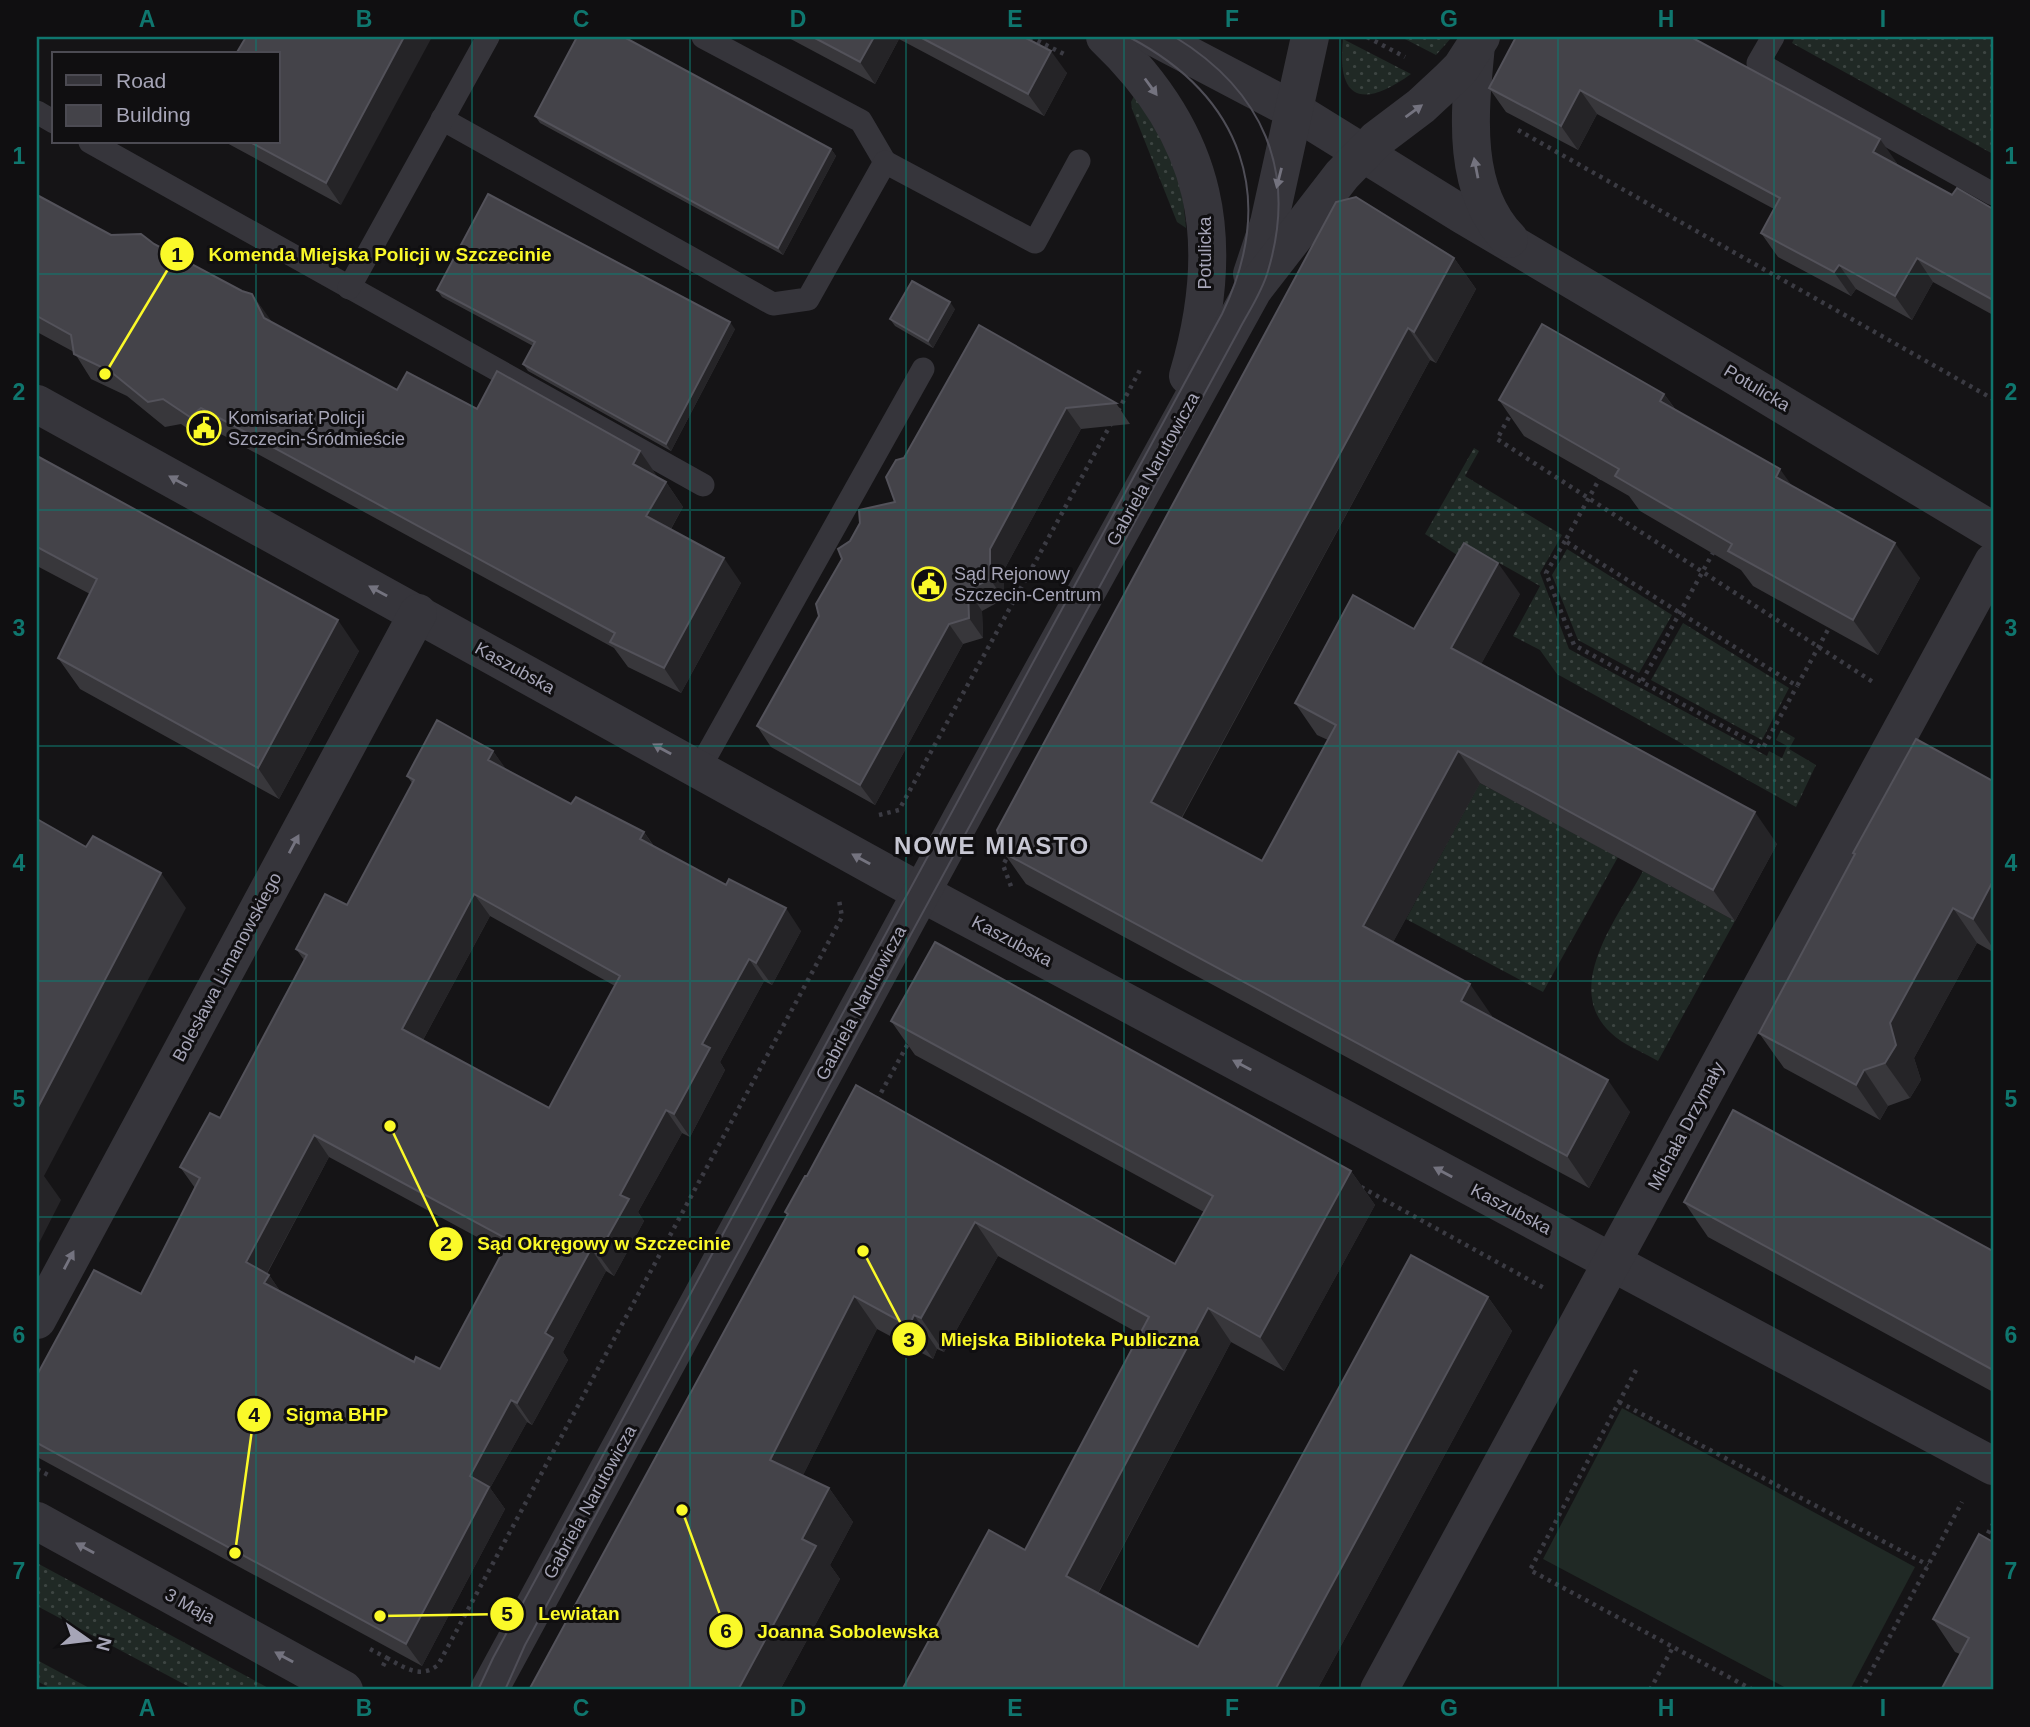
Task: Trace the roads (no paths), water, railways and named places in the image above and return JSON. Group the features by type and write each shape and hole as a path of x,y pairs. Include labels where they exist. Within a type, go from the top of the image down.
{"street":[{"name":"Potulicka","path":"1105,37 1133,64 1174,121 1194,166 1208,226 1208,270 1200,334 1163,451"},
{"name":"Potulicka","path":"1153,37 1295,111 1361,154 1993,531"},
{"name":"Gabriela Narutowicza","path":"1236,318 1269,223 1310,37"},
{"name":"Potulicka","path":"1478,41 1470,120 1479,185 1483,200 1499,228 1518,248"},
{"name":"Gabriela Narutowicza","path":"489,1690 921,892 1236,318 1269,266 1361,154 1449,80 1461,68 1478,41"},
{"name":"Kaszubska","path":"37,404 921,892 1989,1464"},
{"name":"Michała Drzymały","path":"1379,1690 1993,562"},
{"name":"Bolesława Limanowskiego","path":"37,1320 418,613"},
{"name":"3 Maja","path":"37,1521 344,1690"}],"lane":[{"path":"349,288 488,37"},
{"path":"703,37 861,121 885,162 1035,242 1079,161"},
{"path":"1773,37 1758,63 1993,194"},
{"path":"442,119 773,304 808,299 885,162"},
{"path":"94,144 703,485"},
{"path":"699,769 923,369"}],"tram line":[{"path":"478,1690 1222,314 1239,271 1247,230 1247,191 1239,154 1223,120 1200,89 1168,61 1129,37"},
{"path":"505,1690 525,1645 1265,279 1276,234 1279,200 1275,167 1266,137 1251,108 1231,82 1205,58 1175,37"}],"place":[{"name":"Komenda Miejska Policji w Szczecinie","path":"105,374"},
{"name":"Komisariat Policji Szczecin-Śródmieście","path":"204,428"},
{"name":"Sąd Rejonowy Szczecin-Centrum","path":"929,584"},
{"name":"Sąd Okręgowy w Szczecinie","path":"390,1126"},
{"name":"Miejska Biblioteka Publiczna","path":"863,1251"},
{"name":"Joanna Sobolewska","path":"682,1510"},
{"name":"Sigma BHP","path":"235,1553"},
{"name":"Lewiatan","path":"380,1616"}],"district":[{"name":"NOWE MIASTO","path":"992,845"}]}
